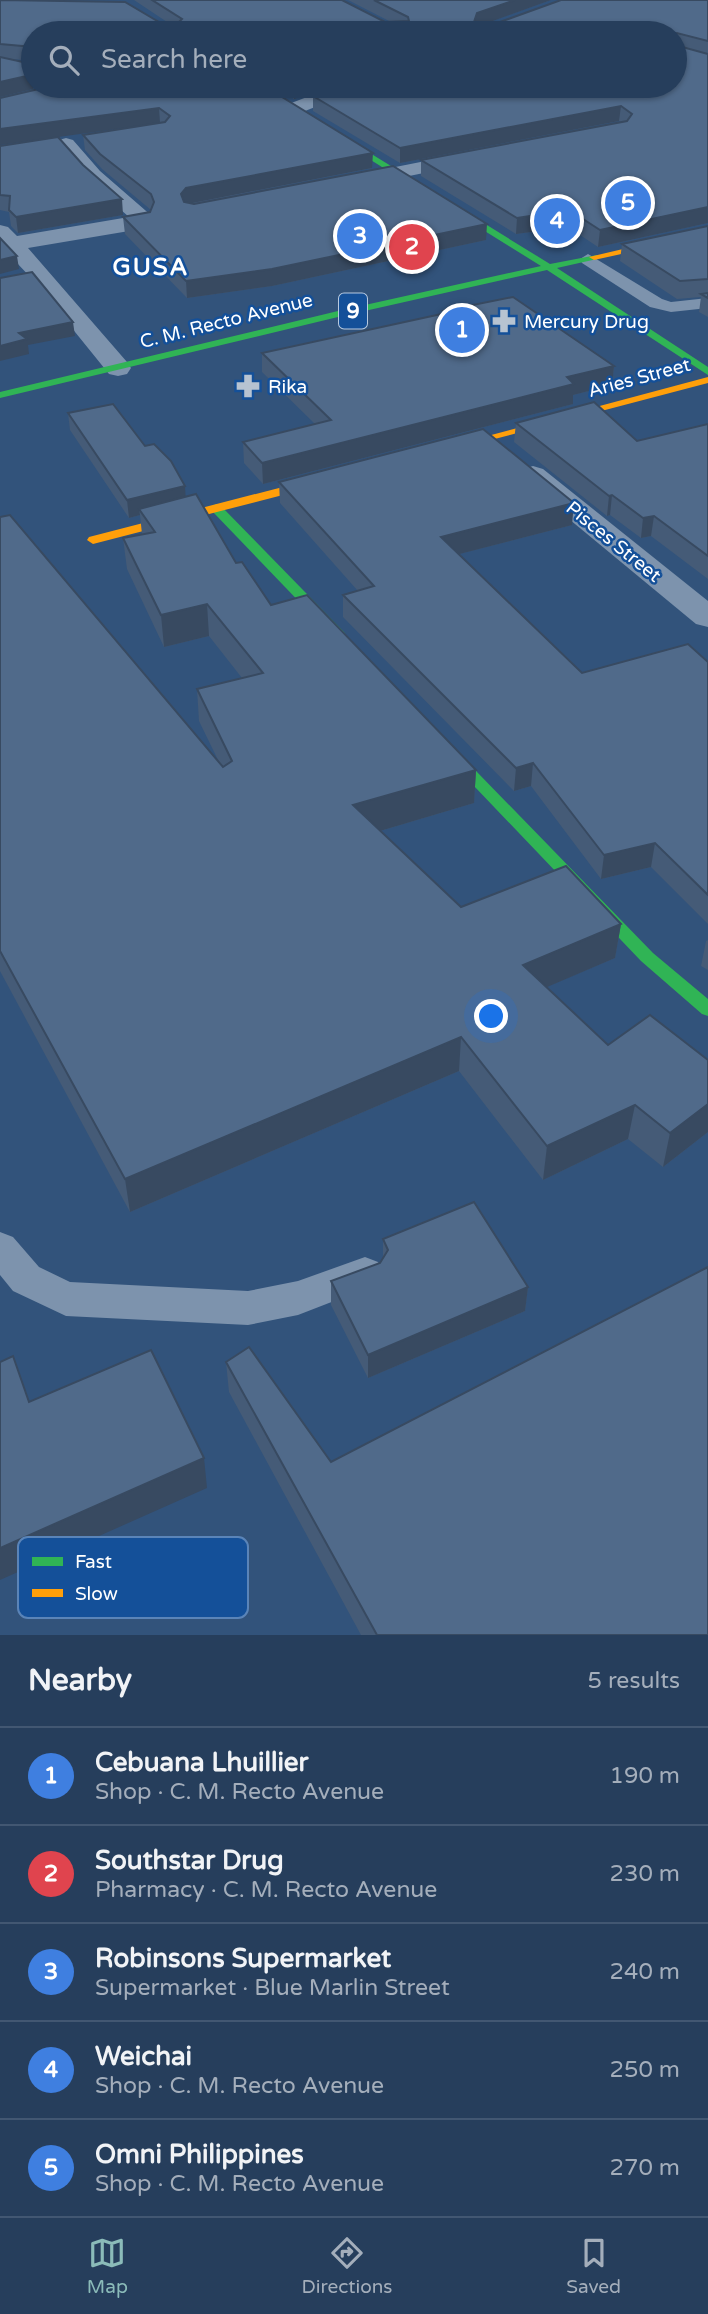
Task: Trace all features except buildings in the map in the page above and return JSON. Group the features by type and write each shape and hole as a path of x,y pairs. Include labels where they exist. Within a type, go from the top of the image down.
{"main road":[{"name":"Aries Street","path":"275,98 549,267 708,372"},
{"name":"C. M. Recto Avenue","path":"0,395 708,232"},
{"name":"Aries Street","path":"424,455 708,380"},
{"path":"93,540 346,475"},
{"path":"216,508 350,648"},
{"path":"427,728 647,957 708,1009"}],"street":[{"path":"293,109 321,98"},
{"path":"6,238 141,222 142,217 56,146 93,141"},
{"path":"332,186 488,155"},
{"path":"6,238 41,275 118,368"},
{"path":"13,280 41,275"},
{"name":"Pisces Street","path":"488,438 708,617"}],"lane":[{"path":"588,259 656,303 671,307 708,303"},
{"path":"0,1248 26,1279 66,1298 248,1308 298,1298 366,1273"}],"traffic: fast":[{"path":"275,98 549,267 708,372"},
{"path":"0,395 338,314 594,257"},
{"path":"216,508 339,635"},
{"path":"438,740 647,957 708,1009"}],"traffic: slow":[{"path":"594,257 708,232"},
{"path":"441,450 708,380"},
{"path":"93,540 329,479"}],"place":[{"name":"Omni Philippines","path":"628,203"},
{"name":"Weichai","path":"557,221"},
{"name":"Robinsons Supermarket","path":"360,236"},
{"name":"Southstar Drug","path":"412,247"},
{"name":"Mercury Drug","path":"504,321"},
{"name":"Cebuana Lhuillier","path":"462,330"},
{"name":"Rika","path":"248,386"}],"district":[{"name":"GUSA","path":"151,267"}]}
